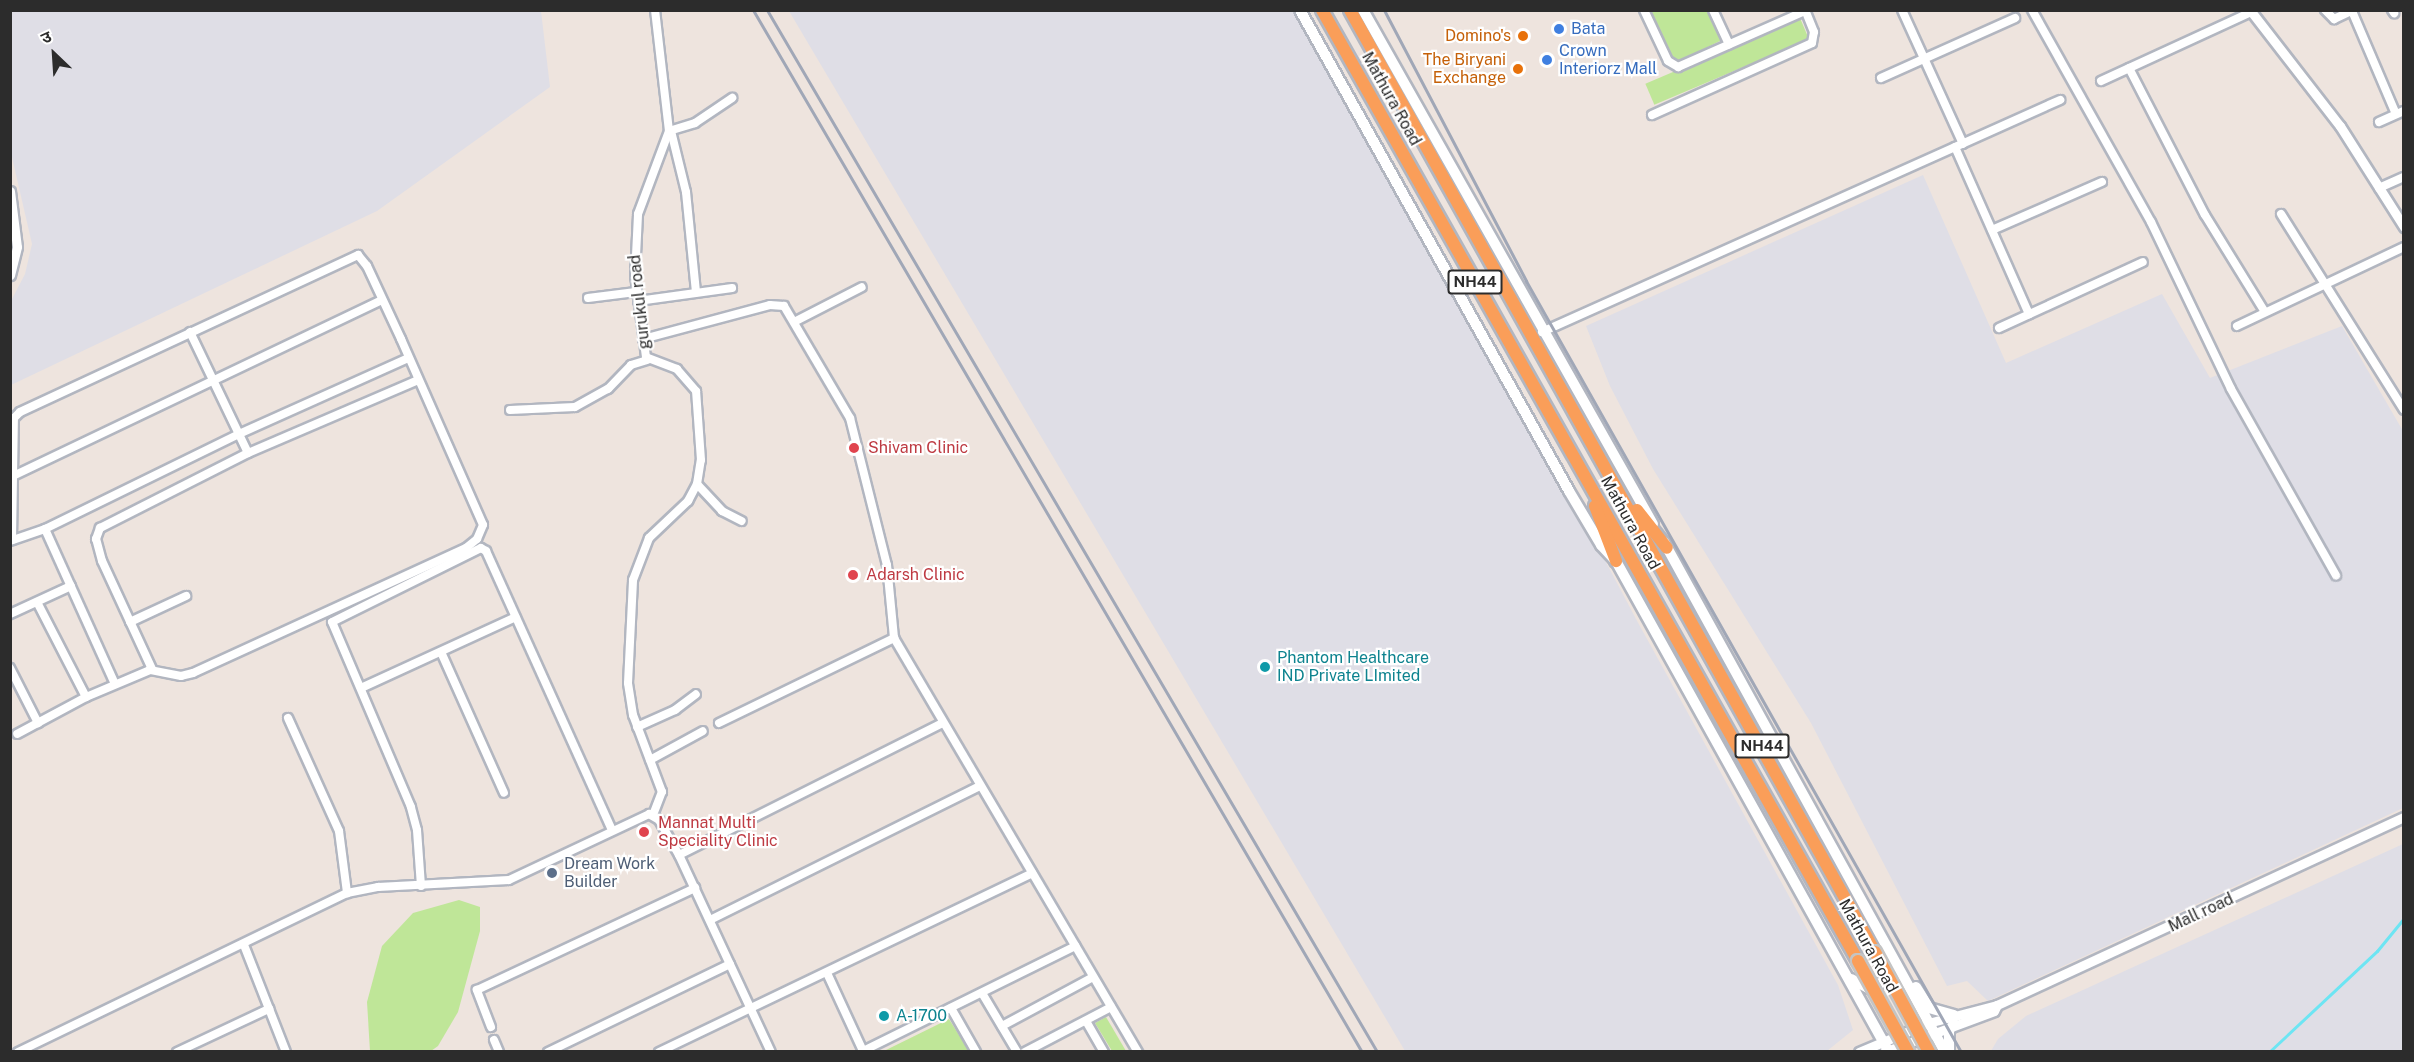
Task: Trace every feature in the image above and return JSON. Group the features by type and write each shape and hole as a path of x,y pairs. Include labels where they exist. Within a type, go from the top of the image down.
{"highway":[{"name":"Mathura Road","path":"1322,10 1908,1052"},
{"name":"Mathura Road","path":"1350,10 1617,486 1929,1052"},
{"path":"1585,477 1616,561"},
{"path":"1617,486 1667,548"}],"main road":[{"path":"1300,10 1569,491 1601,545 1616,561 1849,977 1884,1048"},
{"path":"1363,10 1542,332 1667,548 1930,1027 1947,1052"},
{"path":"1778,849 1808,918 1884,1048"},
{"path":"1853,885 1873,908 1929,1008 1954,1020 1949,1030 1947,1052"},
{"path":"1849,977 1860,986 1879,986 1890,971 1889,952"}],"street":[{"name":"gurukul road","path":"653,815 662,792 637,727 628,683 630,605 636,564 653,532 684,508 697,484 701,430 696,391 677,369 647,360 636,292 633,258 638,214 670,131 655,10"},
{"path":"1644,10 1675,67 1730,45 1805,10 1814,32 1812,43 1652,115"},
{"path":"1713,10 1730,45"},
{"path":"1902,10 2029,314"},
{"path":"2032,10 2151,222 2231,389 2336,575"},
{"path":"2325,10 2334,19 2352,11 2400,113 2379,122"},
{"path":"2101,81 2251,11 2340,126 2403,227"},
{"path":"1881,78 2015,18"},
{"path":"2129,68 2205,216 2265,312"},
{"path":"696,293 686,192 670,131 702,119 732,98"},
{"path":"1542,332 2060,100"},
{"path":"2379,188 2403,177"},
{"path":"1992,230 2102,182"},
{"path":"10,191 17,247 10,275"},
{"path":"2281,214 2403,410"},
{"path":"2236,326 2403,247"},
{"path":"17,734 86,697 152,669 170,675 189,674 466,548 477,539 483,525 478,511 362,257 354,255 20,412 14,418 11,540 45,529 239,434 408,358"},
{"path":"1999,328 2143,262"},
{"path":"794,322 861,287"},
{"path":"638,301 732,288"},
{"path":"588,298 636,292"},
{"path":"13,476 382,300"},
{"path":"643,339 770,305 784,306 850,418 887,565 894,638 1138,1052"},
{"path":"190,332 248,453"},
{"path":"510,410 575,407 608,389 631,365 647,360"},
{"path":"152,669 102,561 96,539 100,528 248,453 418,380"},
{"path":"697,484 730,518 742,521"},
{"path":"45,529 115,684"},
{"path":"421,886 414,818 333,620 479,548 486,551 612,830"},
{"path":"10,614 71,586"},
{"path":"130,622 186,596"},
{"path":"37,602 86,697"},
{"path":"361,688 516,617"},
{"path":"718,723 894,638"},
{"path":"441,652 504,793"},
{"path":"10,668 38,723"},
{"path":"637,727 675,710 696,694"},
{"path":"288,718 339,831 347,893"},
{"path":"679,855 943,723"},
{"path":"650,760 702,730"},
{"path":"710,920 980,786"},
{"path":"18,1052 244,945 347,893 378,887 509,880 642,815 653,815 679,855 771,1052"},
{"name":"Mall road","path":"1859,1052 1884,1048 1930,1027 1997,1005 2403,817"},
{"path":"659,1052 1032,873"},
{"path":"491,1027 477,990 695,888"},
{"path":"244,945 286,1052"},
{"path":"827,973 863,1052 1075,946"},
{"path":"549,1052 730,964"},
{"path":"1002,1026 1093,976"},
{"path":"982,993 1017,1052"},
{"path":"1025,1052 1111,1007"},
{"path":"177,1052 269,1008"},
{"path":"951,1008 976,1052"},
{"path":"1086,1021 1104,1052"},
{"path":"494,1040 500,1052"}],"shaded area":[{"path":"11,10 541,11 550,87 377,211 11,385 11,301 25,274 32,244 11,153"},
{"path":"789,11 1306,11 1403,178 1636,619 1838,985 1853,1030 1827,1051 1405,1051"},
{"path":"1923,175 2006,363 2162,294 2210,378 2342,326 2403,431 2403,808 1988,1001 1967,981 1947,986 1811,723 1653,469 1610,386 1586,326"},
{"path":"2403,844 2403,1051 1991,1051 1998,1039 2026,1016"}],"green space":[{"path":"1650,11 1708,11 1722,40 1675,63"},
{"path":"1800,18 1809,39 1654,105 1645,84"},
{"path":"459,900 480,907 480,931 458,1012 438,1046 431,1051 370,1051 367,1002 382,946 413,913"},
{"path":"1106,1017 1126,1051 1112,1051 1095,1023"},
{"path":"949,1019 969,1051 886,1050"}],"waterway":[{"path":"2269,1052 2377,951 2404,918"}],"railway":[{"path":"753,10 1362,1052"},
{"path":"767,10 1377,1052"},
{"path":"1384,10 1526,281 1961,1052"}],"place":[{"name":"Bata","path":"1559,29"},
{"name":"Domino's","path":"1523,36"},
{"name":"Crown Interiorz Mall","path":"1547,60"},
{"name":"The Biryani Exchange","path":"1518,69"},
{"name":"Shivam Clinic","path":"854,448"},
{"name":"Adarsh Clinic","path":"853,575"},
{"name":"Phantom Healthcare IND Private LImited","path":"1265,667"},
{"name":"Mannat Multi Speciality Clinic","path":"644,832"},
{"name":"Dream Work Builder","path":"552,873"},
{"name":"A-1700","path":"884,1016"}]}
